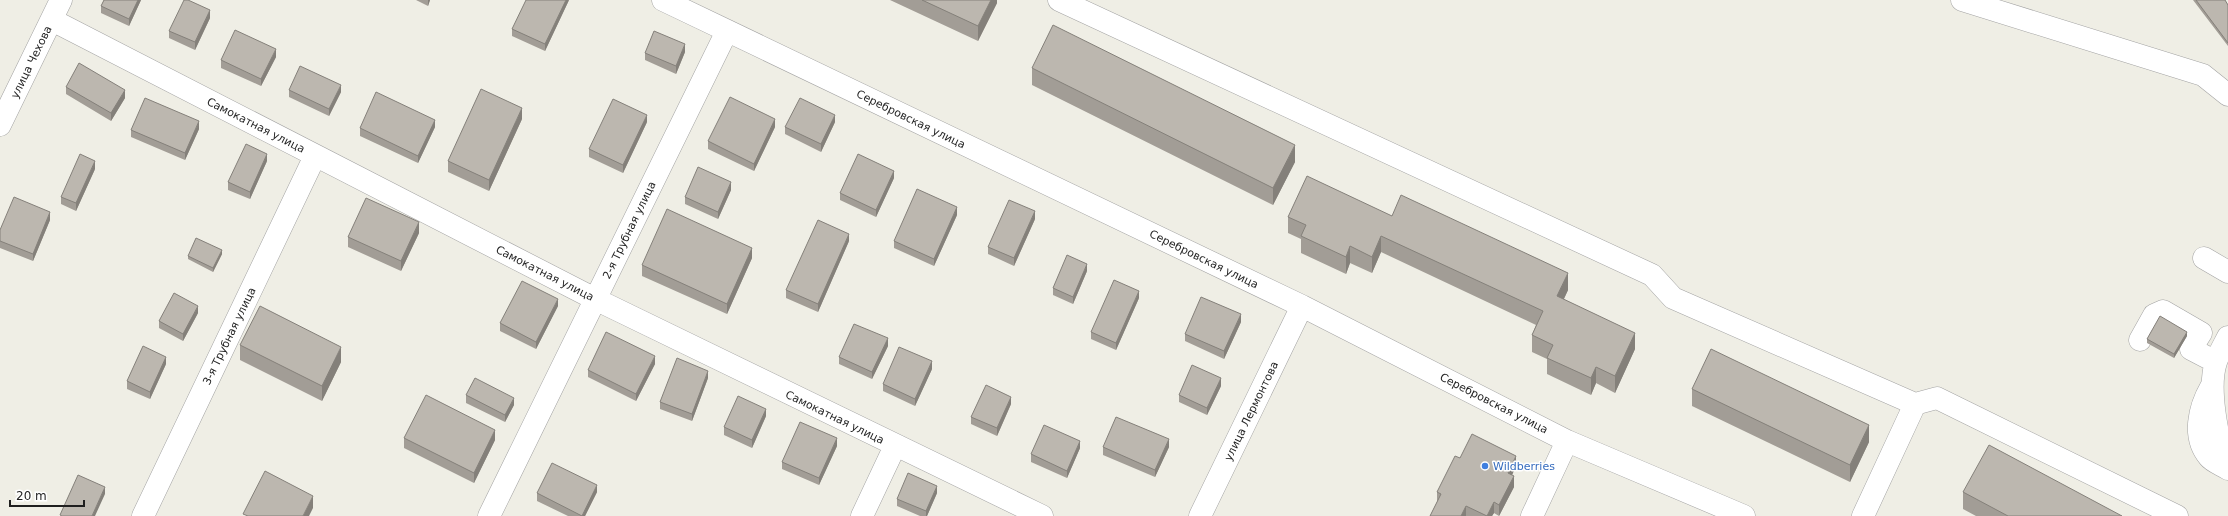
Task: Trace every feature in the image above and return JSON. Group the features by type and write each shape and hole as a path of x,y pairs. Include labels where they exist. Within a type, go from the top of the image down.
{"street":[{"name":"улица Чехова","path":"0,125 62,0"},
{"name":"Серебровская улица","path":"664,0 1302,306 1567,441 1744,516"},
{"path":"1059,0 1652,275 1673,298 1915,404 1937,398 2177,516"},
{"path":"1962,0 2203,75 2228,95"},
{"name":"Самокатная улица","path":"52,20 595,299 895,446 1042,516"},
{"name":"2-я Трубная улица","path":"489,516 727,31"},
{"name":"3-я Трубная улица","path":"143,516 315,156"},
{"path":"2204,258 2228,272"},
{"name":"улица Лермонтова","path":"1200,516 1302,306"},
{"path":"2140,340 2154,315 2163,311 2201,333 2191,350 2216,362"},
{"path":"2228,337 2216,362 2213,384 2216,418 2222,450 2228,462"},
{"path":"2213,384 2203,401 2198,437 2210,458 2228,468"},
{"path":"1863,516 1915,404"},
{"path":"1532,516 1567,441"},
{"path":"862,516 895,446"}],"building":[{"path":"104,0 138,0 129,19 101,6"},
{"path":"184,0 188,0 210,10 195,42 169,31"},
{"path":"526,0 566,0 545,44 512,29"},
{"path":"922,0 991,0 978,26"},
{"path":"2196,0 2225,0 2228,5 2228,43"},
{"path":"1053,25 1295,145 1273,188 1032,68"},
{"path":"235,30 276,49 261,79 221,60"},
{"path":"654,31 685,44 676,66 645,53"},
{"path":"79,63 125,90 111,113 66,87"},
{"path":"300,66 341,85 329,109 289,90"},
{"path":"481,89 522,108 489,180 448,161"},
{"path":"376,92 435,120 418,156 360,128"},
{"path":"730,97 775,119 754,164 708,141"},
{"path":"145,98 199,121 185,153 131,130"},
{"path":"800,98 835,115 821,144 785,127"},
{"path":"613,99 647,115 623,165 589,149"},
{"path":"246,144 267,154 250,192 228,182"},
{"path":"80,154 95,161 76,203 61,197"},
{"path":"858,154 894,171 876,210 840,193"},
{"path":"698,167 731,182 718,212 685,197"},
{"path":"1307,176 1392,216 1401,195 1568,273 1557,296 1635,333 1615,376 1596,367 1591,378 1547,358 1553,345 1532,335 1543,311 1381,236 1372,257 1350,246 1346,257 1301,236 1306,225 1288,217"},
{"path":"917,189 957,207 934,259 894,241"},
{"path":"14,197 50,212 33,254 0,241 0,230"},
{"path":"366,198 419,222 401,261 348,237"},
{"path":"1009,200 1035,211 1014,258 988,247"},
{"path":"667,209 752,248 727,304 642,265"},
{"path":"818,220 849,234 818,304 786,290"},
{"path":"196,238 222,250 213,268 188,256"},
{"path":"1067,255 1087,264 1073,297 1053,288"},
{"path":"1114,280 1139,291 1116,343 1091,332"},
{"path":"522,281 558,299 536,342 500,323"},
{"path":"174,293 198,306 183,334 159,321"},
{"path":"1201,297 1241,314 1224,351 1185,334"},
{"path":"260,306 341,347 322,386 240,345"},
{"path":"2160,316 2187,332 2174,354 2147,339"},
{"path":"854,324 888,338 872,372 839,357"},
{"path":"606,332 655,356 636,394 588,370"},
{"path":"143,346 166,357 150,392 127,381"},
{"path":"899,347 932,361 915,399 883,384"},
{"path":"1711,349 1869,425 1850,465 1692,389"},
{"path":"677,358 708,371 692,414 660,402"},
{"path":"1192,365 1221,378 1207,408 1179,395"},
{"path":"475,378 514,398 505,415 466,395"},
{"path":"986,385 1011,397 997,428 971,417"},
{"path":"426,395 495,430 474,473 404,438"},
{"path":"738,396 766,409 752,440 724,427"},
{"path":"1116,417 1169,439 1155,470 1103,447"},
{"path":"800,422 837,438 819,478 782,462"},
{"path":"1044,425 1080,441 1067,471 1031,454"},
{"path":"1472,434 1516,456 1508,473 1514,476 1499,505 1494,502 1487,516 1466,506 1461,516 1430,516 1441,494 1437,492 1455,456 1460,458"},
{"path":"1989,445 2122,516 2008,516 1963,492"},
{"path":"552,463 597,485 582,516 537,493"},
{"path":"265,471 313,496 303,516 248,516 243,514"},
{"path":"908,473 937,486 926,511 897,499"},
{"path":"78,475 105,487 92,516 62,516 60,515"}],"place":[{"name":"Wildberries","path":"1485,466"}]}
